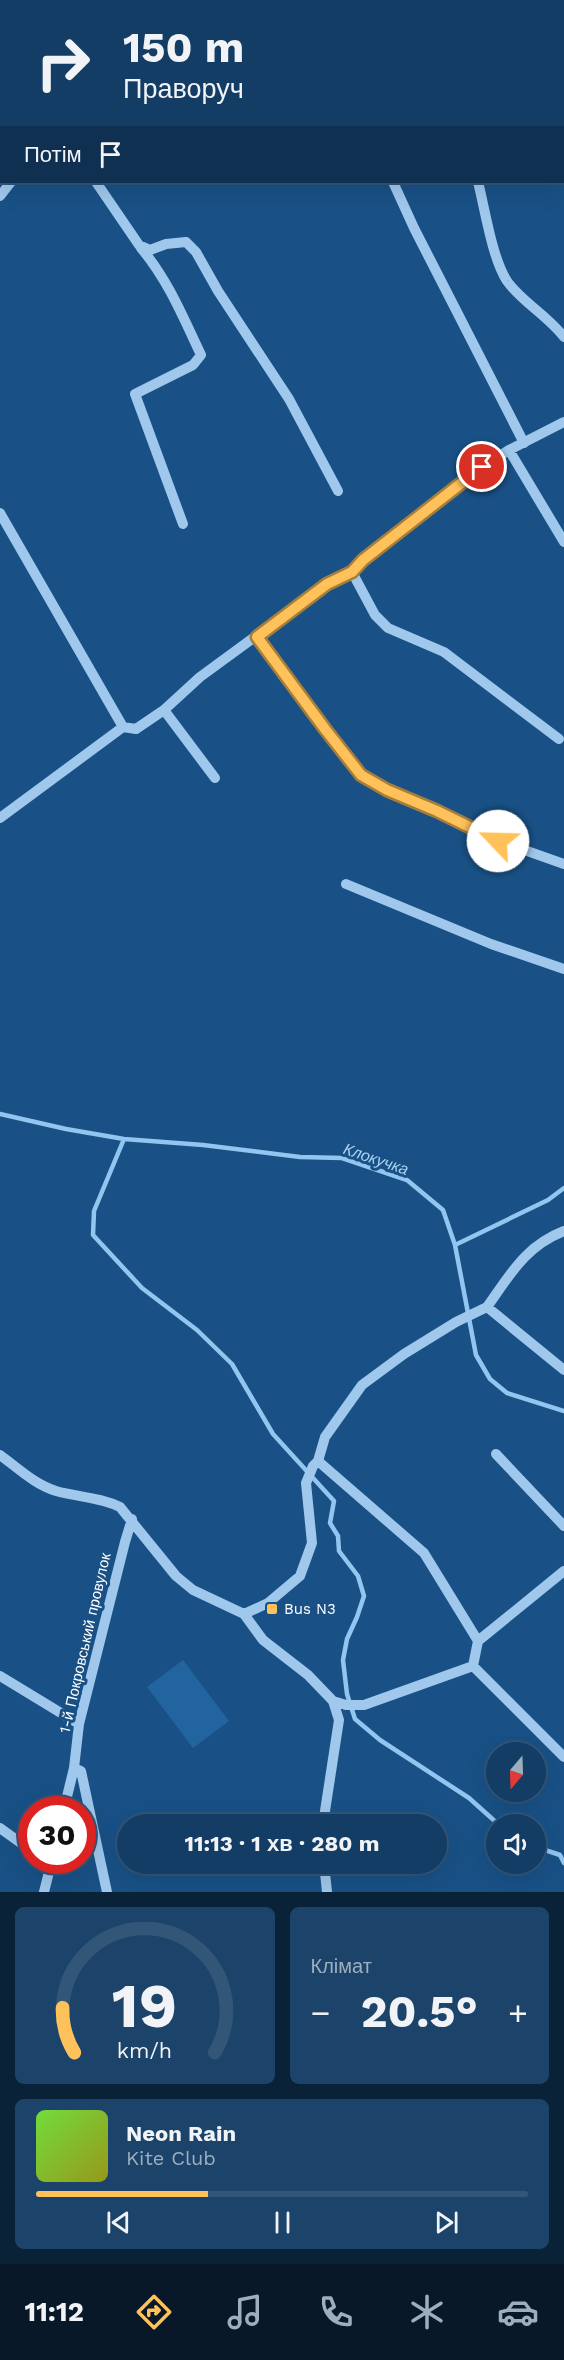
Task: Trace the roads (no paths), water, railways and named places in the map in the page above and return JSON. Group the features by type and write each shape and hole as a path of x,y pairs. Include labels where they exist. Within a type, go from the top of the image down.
{"street":[{"path":"0,196 10,183"},
{"path":"97,183 139,246 158,267 201,355 193,365 135,394 183,524"},
{"path":"393,183 414,228 524,443"},
{"path":"478,183 495,250 507,280 564,337"},
{"path":"139,246 150,250 166,244 186,242 196,252 218,291 289,399 338,491"},
{"path":"0,817 123,727 136,729 164,710 200,677 327,584 352,572 363,560 471,475 509,450 564,422"},
{"path":"509,450 564,542"},
{"path":"0,513 123,727"},
{"path":"352,572 375,615 388,628 444,652 560,739"},
{"path":"257,637 338,747 365,778 490,838 564,864"},
{"path":"164,710 215,778"},
{"path":"346,884 491,944 564,969"},
{"path":"244,1614 268,1603 300,1576 312,1543 306,1483 316,1464 325,1437 362,1385 404,1354 456,1322 487,1307 521,1258 548,1237 564,1231"},
{"path":"487,1307 564,1370"},
{"path":"496,1454 564,1526"},
{"path":"0,1455 33,1481 55,1490 108,1501 120,1507 176,1575 194,1590 244,1614 263,1641 308,1675 333,1701 339,1720 325,1814"},
{"path":"316,1464 424,1553 478,1641"},
{"name":"1-й Покровський провулок","path":"67,1796 74,1768 80,1724 124,1542 132,1519"},
{"path":"473,1666 478,1641 564,1571"},
{"path":"333,1701 346,1705 364,1705 473,1666"},
{"path":"473,1666 564,1757"},
{"path":"0,1676 80,1724"},
{"path":"74,1768 81,1772 107,1892"},
{"path":"0,1828 18,1841"},
{"path":"44,1892 47,1874"},
{"path":"325,1874 327,1892"}],"waterway":[{"name":"Клокучка","path":"0,1114 124,1139 203,1145 300,1157 342,1158 407,1180 443,1210 455,1245 476,1355 490,1379 507,1393 564,1411"},
{"path":"124,1139 94,1211 93,1235 142,1288 197,1330 232,1364 273,1434 334,1501 330,1523 338,1536 339,1551 358,1576 364,1596 347,1639 343,1660 347,1694 355,1719 380,1740 469,1798 487,1814"},
{"path":"455,1245 548,1200 564,1188"},
{"path":"546,1850 560,1855 564,1863"}],"place":[{"name":"Bus N3","path":"272,1609"}]}
